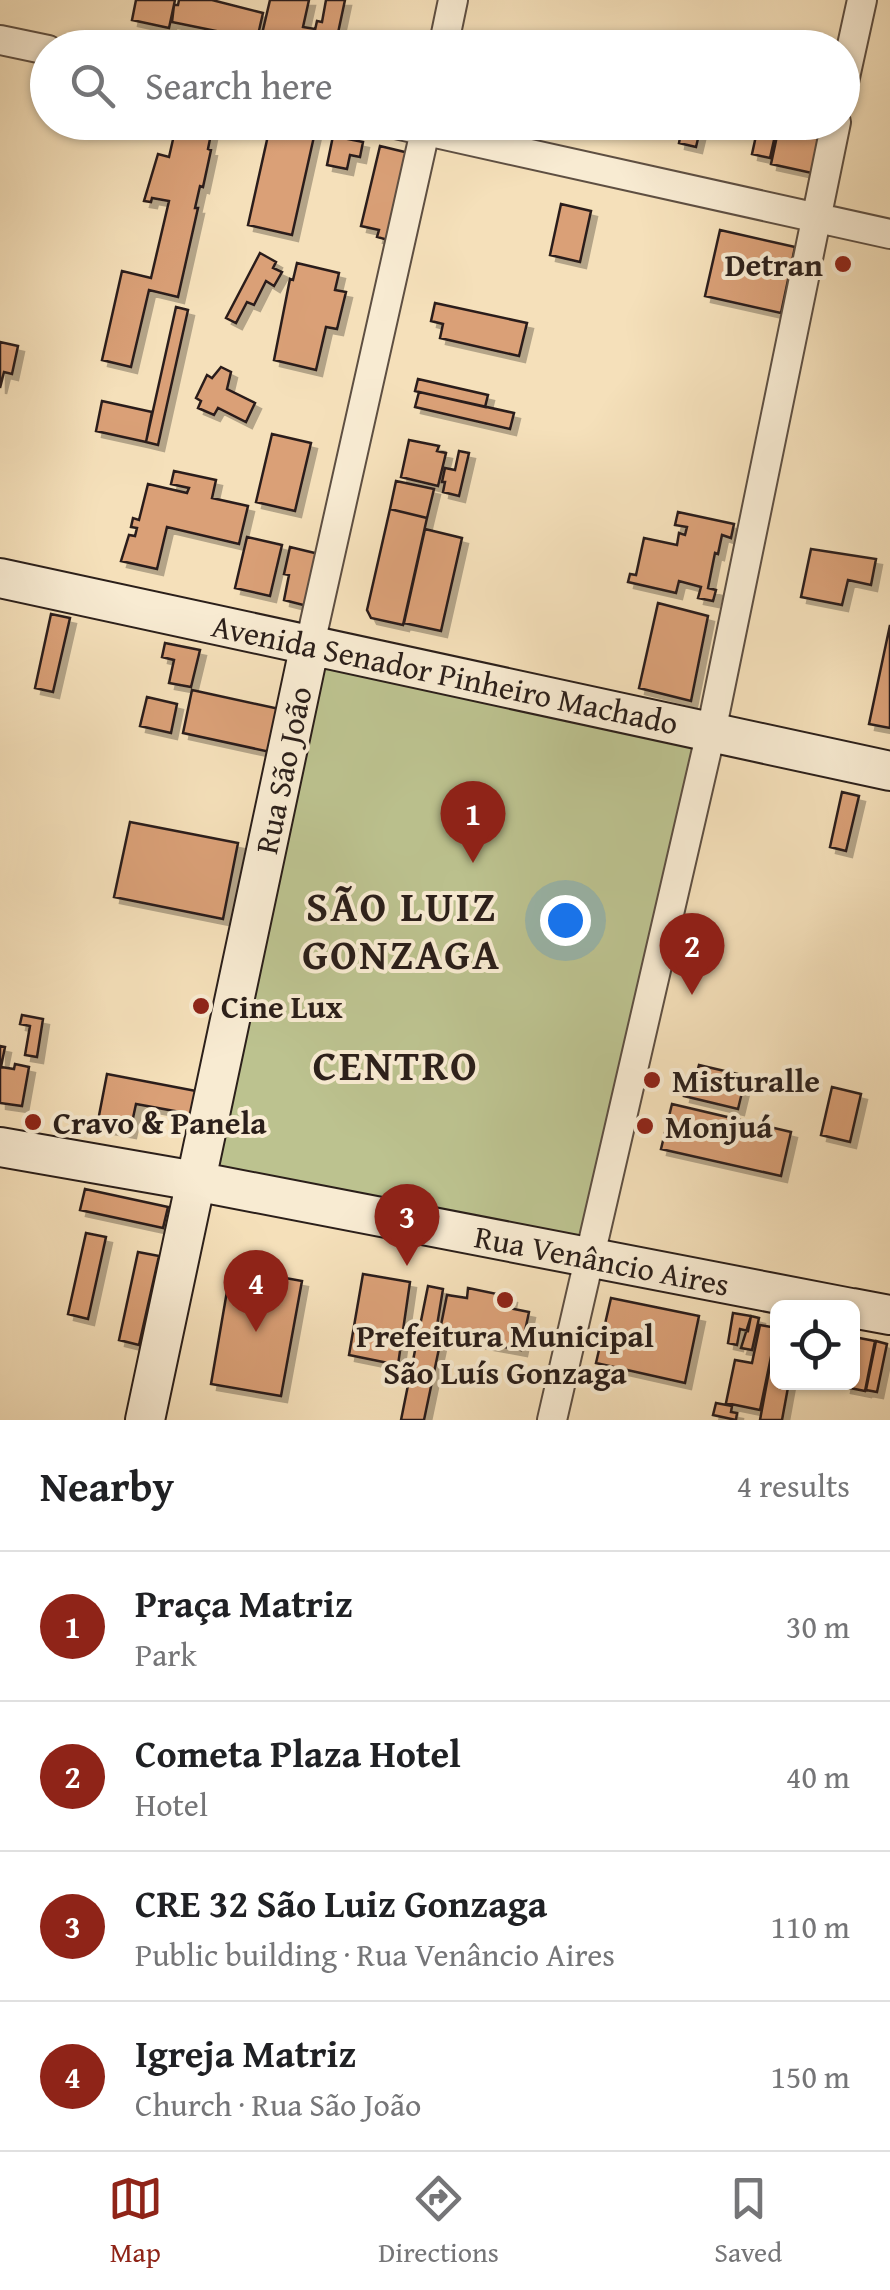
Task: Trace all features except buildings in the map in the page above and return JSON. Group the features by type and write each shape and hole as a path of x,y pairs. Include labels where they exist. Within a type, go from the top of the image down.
{"main road":[{"name":"Avenida Senador Pinheiro Machado","path":"0,578 890,771"},
{"name":"Rua São João","path":"145,1420 310,644"},
{"name":"Rua Venâncio Aires","path":"0,1148 195,1181 810,1300"},
{"name":"Rua Venâncio Aires","path":"860,1309 890,1315"}],"street":[{"path":"447,30 453,0"},
{"path":"855,30 862,0"},
{"path":"0,40 30,46"},
{"name":"Rua São João","path":"310,644 423,140"},
{"path":"483,140 890,234"},
{"path":"552,1420 711,732 832,140"}],"green space":[{"path":"317,653 699,735 580,1250 215,1174"}],"place":[{"name":"Detran","path":"843,264"},
{"name":"Praça Matriz","path":"473,863"},
{"name":"Cometa Plaza Hotel","path":"692,995"},
{"name":"Cine Lux","path":"201,1006"},
{"name":"Misturalle","path":"652,1080"},
{"name":"Cravo & Panela","path":"33,1122"},
{"name":"Monjuá","path":"645,1126"},
{"name":"CRE 32 São Luiz Gonzaga","path":"407,1266"},
{"name":"Prefeitura Municipal São Luís Gonzaga","path":"505,1300"},
{"name":"Igreja Matriz","path":"256,1332"}],"district":[{"name":"SÃO LUIZ GONZAGA","path":"402,929"},
{"name":"CENTRO","path":"396,1064"}]}
